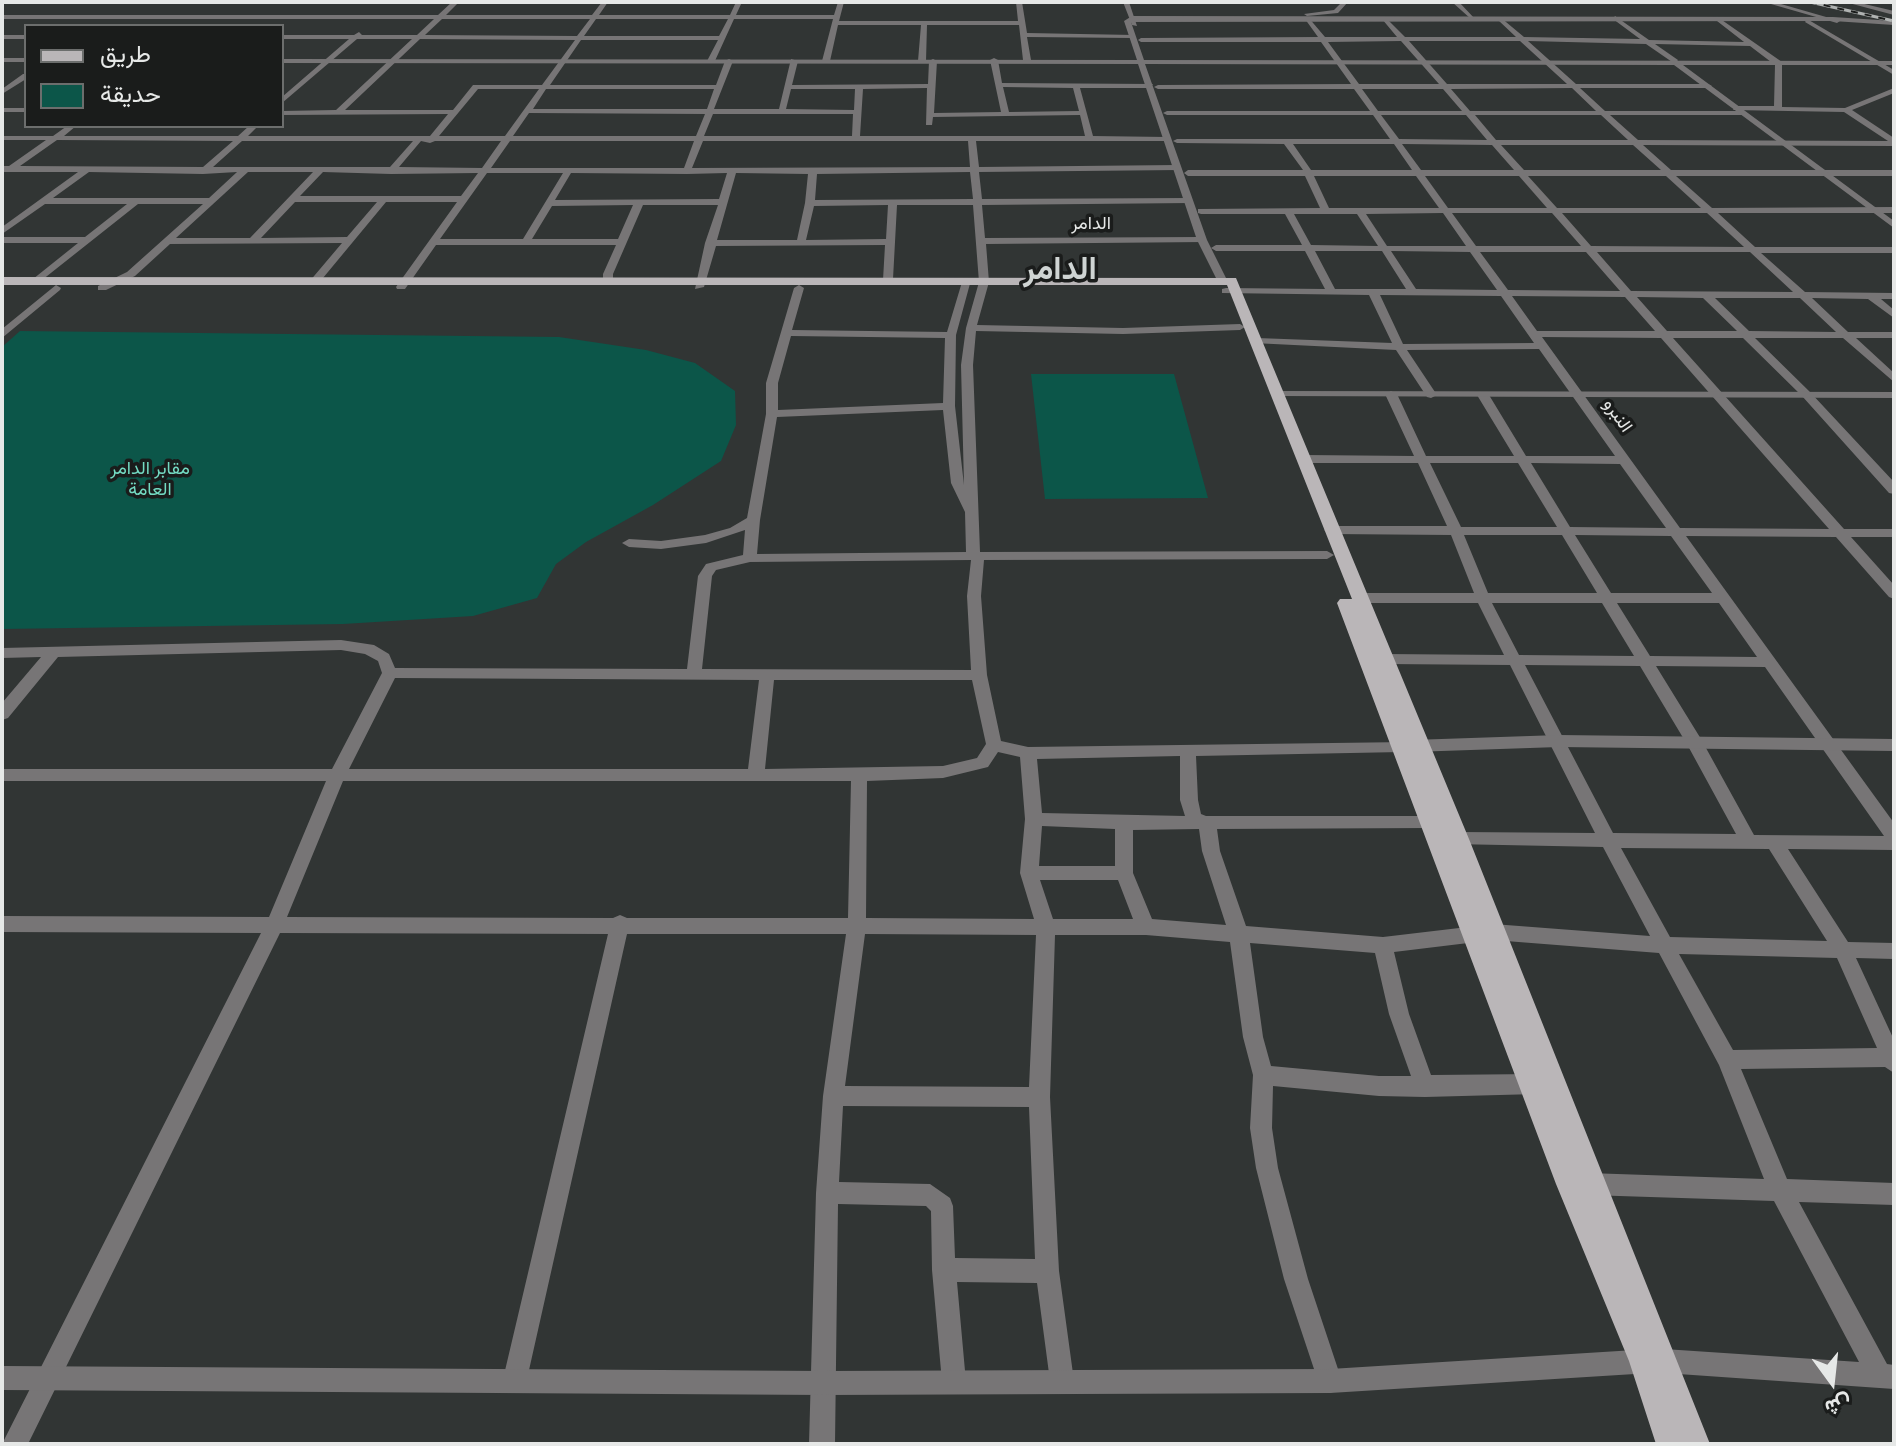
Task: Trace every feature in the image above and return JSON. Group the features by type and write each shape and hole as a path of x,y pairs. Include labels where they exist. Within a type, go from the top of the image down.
{"main road":[{"path":"2,281 107,285 892,282 966,285"},
{"path":"2,288 314,282 403,285 608,282 799,288 1228,285 1327,555 1410,746 1458,839 1484,934"},
{"path":"1248,334 1278,394 1384,659 1431,821 1484,934 1581,1184 1654,1361 1694,1444"},
{"path":"1654,1361 1672,1444"}],"street":[{"path":"339,112 456,2"},
{"path":"403,285 605,2"},
{"path":"711,61 739,2"},
{"path":"826,61 841,2"},
{"path":"1019,2 1027,60"},
{"path":"1126,2 1141,40 1145,61"},
{"name":"النبرو","path":"1298,2 1322,40 1894,836"},
{"path":"1308,17 1336,12 1345,2"},
{"path":"1455,2 1473,18"},
{"path":"1767,2 1835,20"},
{"path":"1848,2 1894,13"},
{"path":"1861,5 1886,2"},
{"path":"108,24 132,9"},
{"path":"220,24 243,9"},
{"path":"284,99 388,10"},
{"path":"2,17 734,17 1022,23"},
{"path":"500,37 518,17"},
{"path":"1308,17 1835,20 1894,26"},
{"path":"1228,285 1188,173 1172,140 1145,61 1127,21 1308,17 1835,20 1894,26"},
{"path":"1385,19 1894,594"},
{"path":"1500,19 1894,379"},
{"path":"1617,19 1894,225"},
{"path":"1446,20 1462,41"},
{"path":"1719,20 1779,64"},
{"path":"1807,21 1894,73"},
{"path":"922,61 924,23"},
{"path":"1024,35 1132,36"},
{"path":"2,37 24,37"},
{"path":"284,37 723,38"},
{"path":"1141,40 1521,39 1753,44"},
{"path":"2,60 24,60"},
{"path":"994,60 1005,113"},
{"path":"284,61 1894,63"},
{"path":"687,171 729,61"},
{"path":"782,112 794,61"},
{"path":"926,139 933,61"},
{"path":"1778,110 1779,64"},
{"path":"2,92 24,77"},
{"path":"2,85 24,85"},
{"path":"1000,85 1708,86"},
{"path":"1076,85 1090,139"},
{"path":"284,86 299,86"},
{"path":"856,140 859,86"},
{"path":"788,87 933,86"},
{"path":"1154,86 1167,113 1177,168 1202,240 1228,285"},
{"path":"430,141 476,87 718,87"},
{"path":"1222,87 1238,121"},
{"path":"1288,87 1309,121"},
{"path":"1167,113 1846,110 1894,90"},
{"path":"2,110 24,110"},
{"path":"1846,110 1894,143"},
{"path":"528,111 857,112"},
{"path":"284,113 454,112"},
{"path":"930,115 1081,113"},
{"path":"5,171 69,128"},
{"path":"203,171 252,128"},
{"path":"1243,131 1249,142"},
{"path":"1315,132 1321,142"},
{"path":"2,138 1894,143"},
{"path":"883,170 885,140"},
{"path":"2,775 859,775 968,769 982,763 994,745 979,675 974,596 976,556 967,365 971,328 984,285 972,140"},
{"path":"391,171 417,141"},
{"path":"785,171 793,141"},
{"path":"1287,142 1308,172 1326,211"},
{"path":"5,171 1177,168"},
{"path":"107,285 131,274 246,169"},
{"path":"253,240 321,169"},
{"path":"2,231 86,170"},
{"path":"526,242 568,171"},
{"path":"700,285 732,171"},
{"path":"801,242 813,171"},
{"path":"1188,173 1894,173"},
{"path":"292,199 464,199"},
{"path":"314,282 383,200"},
{"path":"43,201 210,201"},
{"path":"37,281 136,201"},
{"path":"810,203 1188,201"},
{"path":"550,203 722,202"},
{"path":"608,282 621,242 639,203"},
{"path":"892,282 888,280 893,203"},
{"path":"1201,211 1894,210"},
{"path":"1288,211 1332,292"},
{"path":"1360,211 1388,249 1413,292"},
{"path":"2,240 88,240"},
{"path":"167,241 348,240"},
{"name":"الدامر","path":"981,241 1202,240"},
{"path":"432,242 621,242"},
{"path":"710,243 890,242"},
{"path":"1216,248 1894,250"},
{"path":"966,285 951,335 949,406 957,483 972,518"},
{"path":"1228,285 1332,292 1894,296"},
{"path":"2,335 56,288"},
{"path":"750,558 753,520 772,414 772,383 799,288"},
{"path":"1373,292 1399,347 1431,395"},
{"path":"1705,294 1806,394 1894,490"},
{"path":"1871,296 1894,315"},
{"path":"971,328 1248,334 1399,347 1664,335 1894,335"},
{"path":"788,333 951,335"},
{"path":"1278,394 1894,395"},
{"path":"1391,394 1456,531 1483,599 1607,839 1727,1060 1779,1188 1887,1376"},
{"path":"1483,395 1609,598 1695,743 1749,842"},
{"path":"772,414 949,406"},
{"path":"1304,459 1625,460"},
{"path":"629,543 661,545 706,539 735,531 753,520"},
{"path":"1331,530 1894,533"},
{"path":"694,672 696,625 707,571 750,558 1327,555"},
{"path":"1359,598 1724,598"},
{"path":"2,653 341,645 369,649 384,658 390,673 338,773 276,922 14,1444"},
{"path":"2,714 54,652"},
{"path":"1384,659 1770,662"},
{"path":"390,673 694,672 767,677 979,675"},
{"path":"756,773 767,677"},
{"path":"994,745 1028,753 1559,741 1894,745"},
{"path":"1188,750 1189,800 1194,818 1207,823"},
{"path":"1028,753 1034,819 1029,873 1046,926 1039,1097 1047,1271 1062,1381"},
{"path":"822,1444 827,1193 833,1096 857,926 859,775"},
{"path":"1034,819 1124,823 1431,821"},
{"path":"1124,823 1124,873 1146,927"},
{"path":"1207,823 1211,851 1239,935 1253,1037 1263,1075 1261,1128 1267,1168 1296,1279 1330,1381"},
{"path":"1458,839 1894,843"},
{"path":"1727,1060 1893,1059 1844,952 1775,843"},
{"path":"1029,873 1124,873"},
{"path":"2,924 276,922 1146,927 1383,945 1484,934 1664,945 1894,951"},
{"path":"515,1379 620,923"},
{"path":"1383,945 1399,1014 1425,1087"},
{"path":"1263,1075 1379,1086 1542,1084"},
{"path":"833,1096 1039,1097"},
{"path":"1581,1184 1894,1194"},
{"path":"827,1193 930,1195 942,1206 954,1382"},
{"path":"944,1270 1047,1271"},
{"path":"2,1378 825,1383 1330,1381 1654,1361 1887,1376"}],"green space":[{"name":"مقابر الدامر العامة","path":"20,331 559,337 646,350 695,363 735,391 736,425 721,461 653,505 586,542 556,564 537,598 473,616 343,624 2,629 2,347"},
{"path":"1031,374 1174,374 1208,498 1045,499"}],"railway":[{"path":"1810,2 1894,21"}],"district":[{"name":"الدامر","path":"1060,271"}]}
